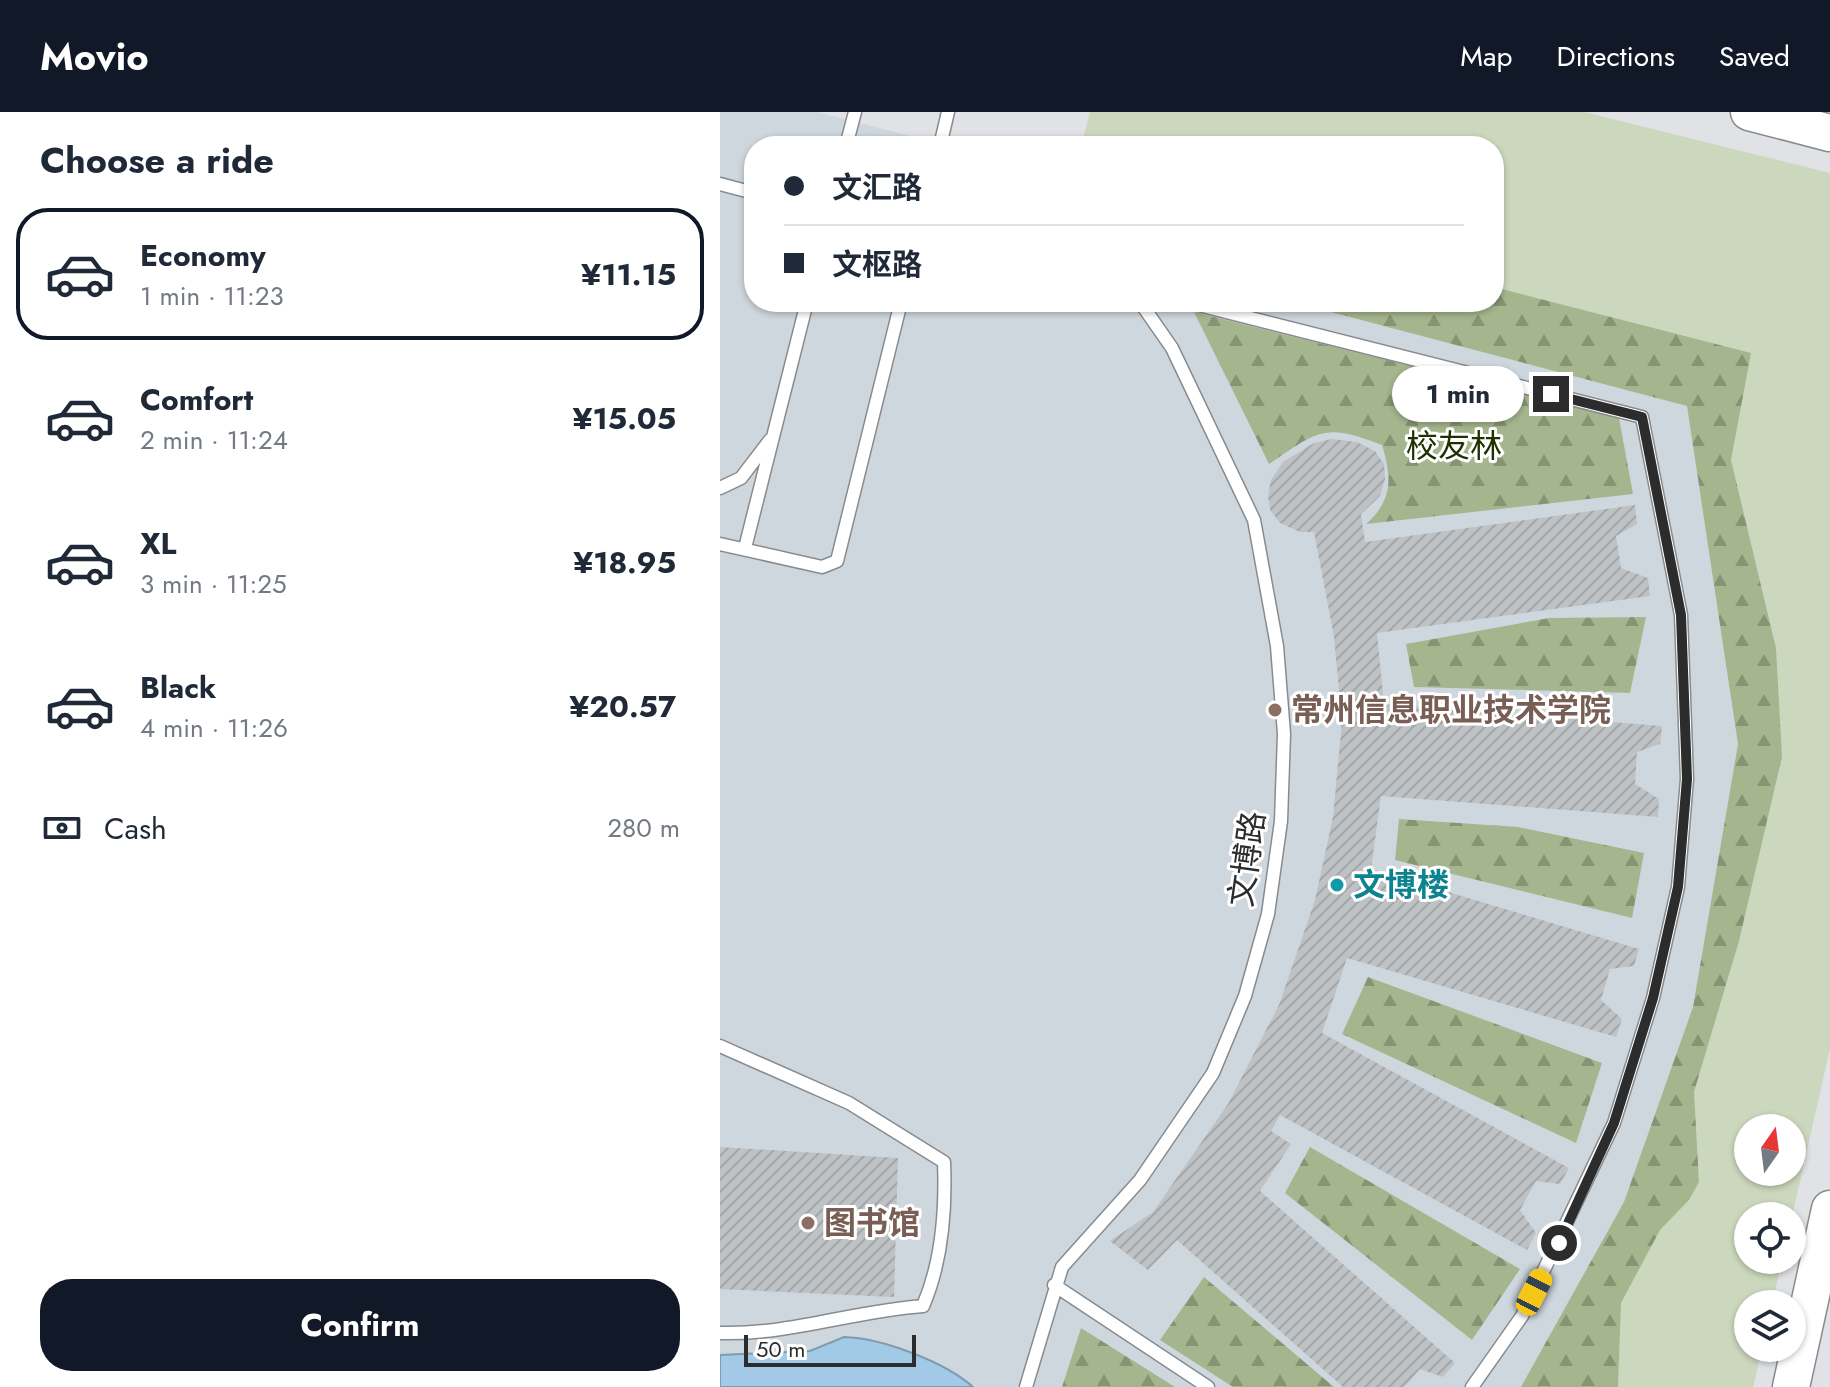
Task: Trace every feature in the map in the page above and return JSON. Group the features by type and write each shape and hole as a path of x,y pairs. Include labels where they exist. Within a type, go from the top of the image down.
{"street":[{"path":"1749,112 1830,133"},
{"path":"1791,1387 1830,1209"}],"lane":[{"path":"849,136 855,112"},
{"path":"942,136 948,112"},
{"path":"720,184 744,190"},
{"path":"745,548 804,312"},
{"path":"720,544 822,567 837,561 899,312"},
{"name":"文博路","path":"1026,1387 1054,1285 1062,1267 1140,1180 1213,1073 1245,996 1268,914 1281,821 1284,734 1277,646 1254,520 1172,348 1147,312"},
{"path":"1227,312 1642,417 1681,615 1687,779 1678,887 1653,998 1614,1123 1522,1316 1472,1387"},
{"path":"720,488 741,478 774,434"},
{"path":"720,1046 849,1103 944,1162 945,1179 937,1273 923,1306 846,1315 776,1331 720,1333"},
{"path":"1054,1285 1208,1387"}],"shaded area":[{"name":"常州信息职业技术学院","path":"720,112 817,112 910,136 744,136 744,312 1504,312 1504,290 1830,373 1830,1048 1806,1154 1806,1114 1734,1114 1734,1186 1799,1186 1795,1202 1734,1202 1734,1274 1779,1274 1775,1290 1734,1290 1734,1362 1759,1362 1753,1387 720,1387"}],"green space":[{"path":"1090,112 1584,112 1830,173 1830,1048 1806,1154 1806,1114 1734,1114 1734,1186 1799,1186 1795,1202 1734,1202 1734,1274 1779,1274 1775,1290 1734,1290 1734,1362 1759,1362 1753,1387 1618,1387 1621,1303 1660,1230 1689,1200 1699,1182 1694,1093 1739,941 1782,757 1775,641 1731,460 1750,353 1504,290 1504,136 1084,136"},
{"path":"1504,290 1751,353 1731,460 1776,648 1782,757 1739,941 1694,1092 1699,1182 1689,1200 1660,1230 1621,1303 1618,1387 1521,1387 1624,1202 1693,1007 1738,744 1687,406 1331,312 1504,312"},
{"name":"校友林","path":"1194,312 1619,418 1633,494 1366,524 1381,506 1388,488 1388,468 1382,445 1347,434 1322,434 1311,437 1269,464"},
{"path":"1646,617 1630,693 1414,687 1406,644 1549,618"},
{"path":"1399,819 1518,827 1644,853 1632,918 1395,860"},
{"path":"1368,977 1602,1063 1576,1143 1342,1034"},
{"path":"1310,1147 1520,1269 1472,1340 1285,1193"},
{"path":"1204,1277 1334,1387 1233,1387 1160,1340"},
{"path":"1081,1328 1175,1387 1062,1387"}],"water":[{"path":"844,1337 876,1342 912,1353 930,1360 973,1387 720,1387 720,1355 810,1351"}],"building":[{"path":"1332,439 1357,442 1375,451 1384,464 1385,479 1380,496 1361,514 1365,542 1635,505 1637,524 1616,536 1621,568 1648,578 1650,596 1377,633 1384,704 1662,726 1660,744 1637,752 1635,784 1659,799 1658,817 1381,796 1371,869 1639,949 1634,966 1610,969 1601,1000 1622,1019 1616,1037 1347,958 1322,1033 1569,1168 1560,1184 1536,1181 1520,1210 1536,1233 1527,1250 1280,1115 1271,1131 1291,1144 1260,1191 1455,1363 1443,1377 1420,1369 1404,1387 1343,1387 1177,1240 1148,1270 1110,1241 1153,1212 1228,1104 1279,1005 1315,900 1333,817 1342,721 1334,637 1314,532 1300,532 1280,523 1270,510 1268,496 1271,480 1283,462 1314,443"},
{"name":"图书馆","path":"720,1147 898,1158 894,1297 720,1289"}],"place":[{"name":"常州信息职业技术学院","path":"1275,710"},
{"name":"文博楼","path":"1337,885"},
{"name":"图书馆","path":"808,1223"}],"route":[{"path":"1551,394 1642,417 1681,615 1687,779 1678,887 1653,998 1614,1123 1559,1243"}]}
